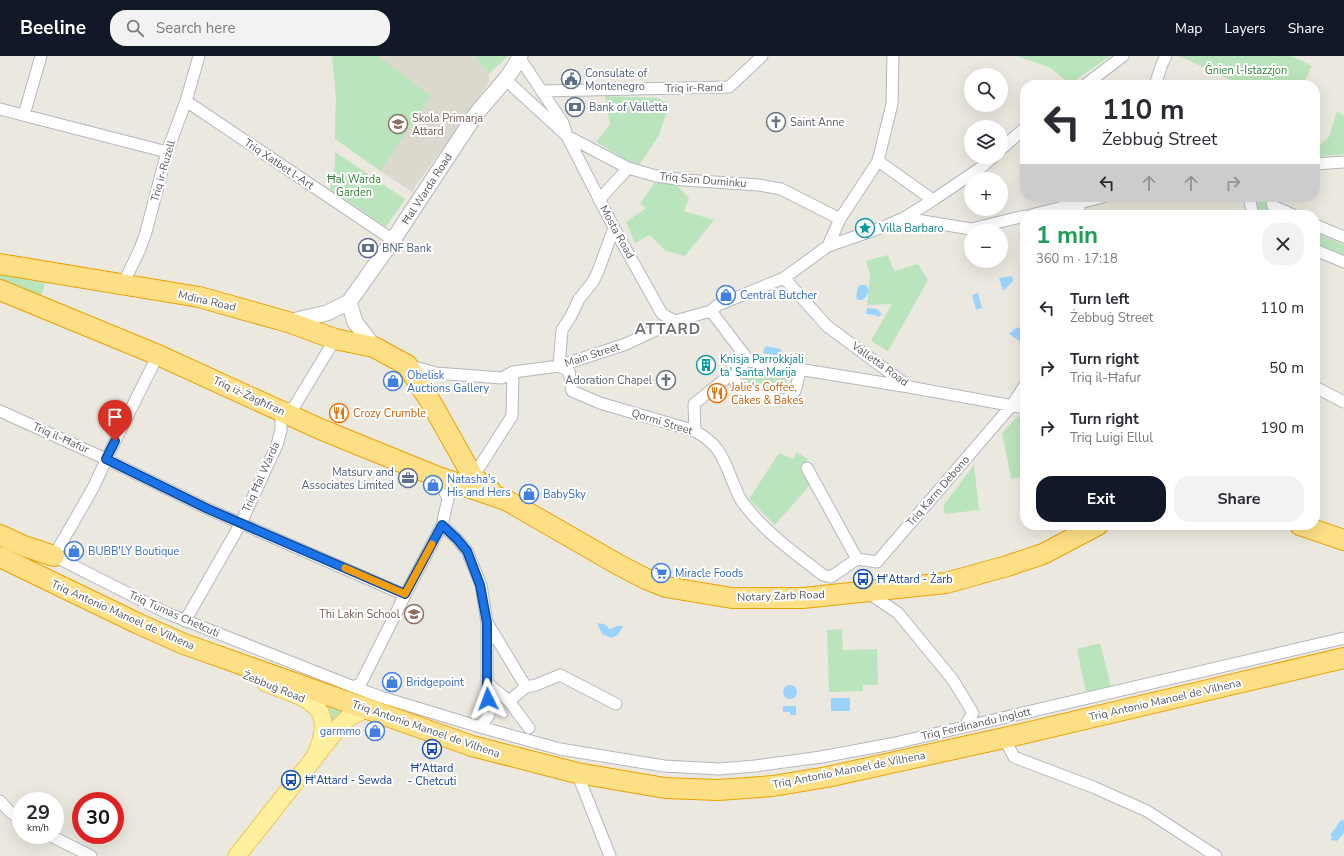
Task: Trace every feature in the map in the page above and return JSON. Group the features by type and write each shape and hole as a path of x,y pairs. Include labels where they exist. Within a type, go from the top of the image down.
{"highway":[{"name":"Mdina Road","path":"0,264 200,297 288,322 335,339 374,347 407,365"},
{"name":"Triq iż-Żagħfran","path":"0,290 158,355 320,429 438,477 503,499"},
{"path":"407,365 418,381 473,477 503,499"},
{"name":"Notary Zarb Road","path":"503,499 646,579 666,587 732,598 803,598 946,583 1043,554 1089,530"},
{"path":"1317,530 1343,538"},
{"path":"0,535 24,546 54,556"},
{"name":"Triq Antonio Manoel de Vilhena","path":"0,557 184,644 472,746 577,773 665,788 718,790 773,786 827,776 1004,738 1344,658"}],"main road":[{"name":"Żebbuġ Road","path":"184,644 211,661 308,699 319,711 324,722 322,741 315,757"},
{"name":"Żebbuġ Road","path":"237,856 337,729 349,717 366,709"}],"street":[{"path":"24,115 41,56"},
{"name":"Triq ir-Rużell","path":"123,284 140,249 146,232 167,152 186,102 199,56"},
{"name":"Triq ir-Rand","path":"542,91 729,87 762,56"},
{"path":"828,246 840,219 878,161 892,104 893,56"},
{"path":"1092,80 1123,56"},
{"name":"Mosta Road","path":"519,57 564,123 567,136 599,200 662,314 675,321"},
{"name":"Ħal Warda Road","path":"288,322 327,313 349,302 393,240 474,116 505,78 519,57"},
{"path":"1157,80 1163,59"},
{"name":"Mosta Road","path":"505,78 567,136"},
{"name":"Triq Xatbet l-Art","path":"186,102 393,240"},
{"path":"0,109 167,152"},
{"path":"1008,143 1020,132"},
{"name":"Triq San Duminku","path":"567,136 628,168 656,176 684,180 759,185 781,189 840,219"},
{"path":"878,161 933,200"},
{"path":"1320,164 1344,162"},
{"path":"828,246 904,218 985,164"},
{"path":"599,200 628,168"},
{"path":"1079,209 1093,202"},
{"path":"1272,202 1273,206 1282,210"},
{"path":"904,218 971,229 1020,217"},
{"path":"1320,227 1344,237"},
{"path":"559,366 562,330 579,299 597,274 614,228"},
{"name":"Main Street","path":"407,365 436,373 472,377 502,378 513,372 559,366 626,344 675,321 711,311 718,305 784,278 828,246"},
{"path":"1320,252 1344,262"},
{"name":"Valletta Road","path":"784,278 827,326 909,387 1020,406"},
{"path":"349,302 355,322 374,347"},
{"path":"711,311 741,366"},
{"path":"281,411 294,407 335,339"},
{"path":"54,556 93,488 158,355"},
{"name":"Qormi Street","path":"559,366 569,371 572,391 600,404 695,431 714,444 721,453 740,499 757,521 774,537 823,575 831,577 838,574 857,560"},
{"path":"741,366 734,379 737,386 744,391 781,400 787,400 792,396 795,391 800,370"},
{"path":"695,431 694,404 741,366 800,370 909,387"},
{"path":"473,477 512,416 513,372"},
{"path":"1320,390 1344,402"},
{"name":"Triq Karm Debono","path":"857,560 877,562 1012,404 1020,392"},
{"name":"Triq il-Ħafur","path":"0,411 106,459 208,509 405,594"},
{"name":"Triq Ħal Warda","path":"185,621 241,523 277,445 281,430 281,411"},
{"path":"807,468 857,560"},
{"path":"354,687 361,683 405,594 442,525 448,499 438,477"},
{"path":"354,687 381,697 480,727 489,715 487,683 487,623 480,585 467,551 442,525"},
{"name":"Triq Tumas Chetcuti","path":"0,527 168,614 354,687"},
{"path":"866,591 898,613 953,680 973,713 965,726"},
{"path":"487,623 526,687"},
{"name":"Triq Ferdinandu Inglott","path":"480,727 560,749 664,766 719,769 755,766 821,757 891,744 1344,638"},
{"path":"509,701 526,687 536,685 560,675 616,704"},
{"path":"487,683 509,701 529,728"},
{"path":"1004,738 1014,757 1093,787 1147,811 1216,856"},
{"path":"577,773 610,856"},
{"path":"0,801 12,813"},
{"path":"64,842 91,856"}],"shaded area":[{"name":"Skola Primarja Attard","path":"333,56 476,56 489,74 489,82 472,109 415,186 413,193 335,139 336,97"}],"green space":[{"path":"332,56 378,56 431,96 384,165 382,172 335,139 336,97"},
{"path":"476,56 508,56 489,74"},
{"path":"1017,56 1110,56 1076,80 1065,80 1051,68"},
{"name":"Ġnien l-Istazzjon","path":"1179,56 1291,56 1312,66 1305,80 1230,80"},
{"path":"605,96 658,98 669,105 659,135 638,167 596,142 610,124"},
{"path":"1337,111 1344,116 1344,154 1320,157 1320,144 1329,137"},
{"name":"Ħal Warda Garden","path":"335,152 405,199 386,227 330,189 335,164"},
{"path":"655,182 677,185 689,198 684,211 714,220 685,256 666,251 650,235 635,243 626,222 646,208 640,204"},
{"path":"1256,202 1265,202 1267,210 1258,210"},
{"path":"1320,234 1344,245 1344,255 1320,245"},
{"path":"888,255 894,271 918,264 928,280 888,351 871,341 892,304 867,305 870,275 866,261"},
{"path":"0,274 45,283 41,298 0,283"},
{"path":"745,369 788,376 786,392 742,385"},
{"path":"1019,415 1020,477 1011,479 1002,433"},
{"path":"797,452 808,459 801,471 810,485 775,525 749,499 779,453 793,459"},
{"path":"974,465 979,510 945,514 943,506"},
{"path":"842,629 843,650 877,649 878,685 863,685 863,691 829,692 827,630"},
{"path":"1100,643 1111,686 1086,692 1077,649"},
{"path":"321,700 346,710 333,721"}],"water":[{"path":"1012,276 1013,281 1003,291 999,278"},
{"path":"861,285 866,285 869,290 866,297 862,300 858,300 856,297 858,287"},
{"path":"978,293 982,308 976,310 972,295"},
{"path":"867,308 877,309 882,314 878,317 875,315 866,314"},
{"path":"1020,327 1020,341 1009,334 1016,328"},
{"path":"765,346 781,349 780,356 763,353"},
{"path":"597,623 604,624 610,629 617,626 623,626 618,635 611,638 602,634"},
{"path":"790,685 795,687 797,692 795,697 790,699 785,697 783,692 785,687"},
{"path":"831,698 850,698 850,711 831,711"},
{"path":"783,706 796,706 796,715 790,715 790,712 783,712"},
{"path":"1342,819 1344,821 1344,833 1337,841 1331,840 1332,837 1330,835"}],"slow traffic":[{"path":"345,568 405,594 432,544"}],"place":[{"name":"Consulate of Montenegro","path":"571,79"},
{"name":"Bank of Valletta","path":"575,107"},
{"name":"Saint Anne","path":"776,122"},
{"name":"Skola Primarja Attard","path":"398,124"},
{"name":"Villa Barbaro","path":"865,228"},
{"name":"BNF Bank","path":"368,248"},
{"name":"Central Butcher","path":"726,295"},
{"name":"Knisja Parrokkjali ta' Santa Marija","path":"706,365"},
{"name":"Adoration Chapel","path":"666,380"},
{"name":"Obelisk Auctions Gallery","path":"393,381"},
{"name":"Jalie's Coffee, Cakes & Bakes","path":"717,393"},
{"name":"Crozy Crumble","path":"339,413"},
{"name":"Matsurv and Associates Limited","path":"408,478"},
{"name":"Natasha's His and Hers","path":"433,485"},
{"name":"BabySky","path":"529,494"},
{"name":"BUBB'LY Boutique","path":"74,551"},
{"name":"Miracle Foods","path":"661,573"},
{"name":"Ħ'Attard - Żarb","path":"863,579"},
{"name":"Thi Lakin School","path":"414,614"},
{"name":"Bridgepoint","path":"392,682"},
{"name":"garmmo","path":"375,731"},
{"name":"Ħ'Attard - Chetcuti","path":"432,749"},
{"name":"Ħ'Attard - Sewda","path":"291,780"}],"district":[{"name":"ATTARD","path":"668,329"}],"route":[{"path":"115,441 106,459 208,509 405,594 442,525 467,551 480,585 487,623 488,699"}]}
